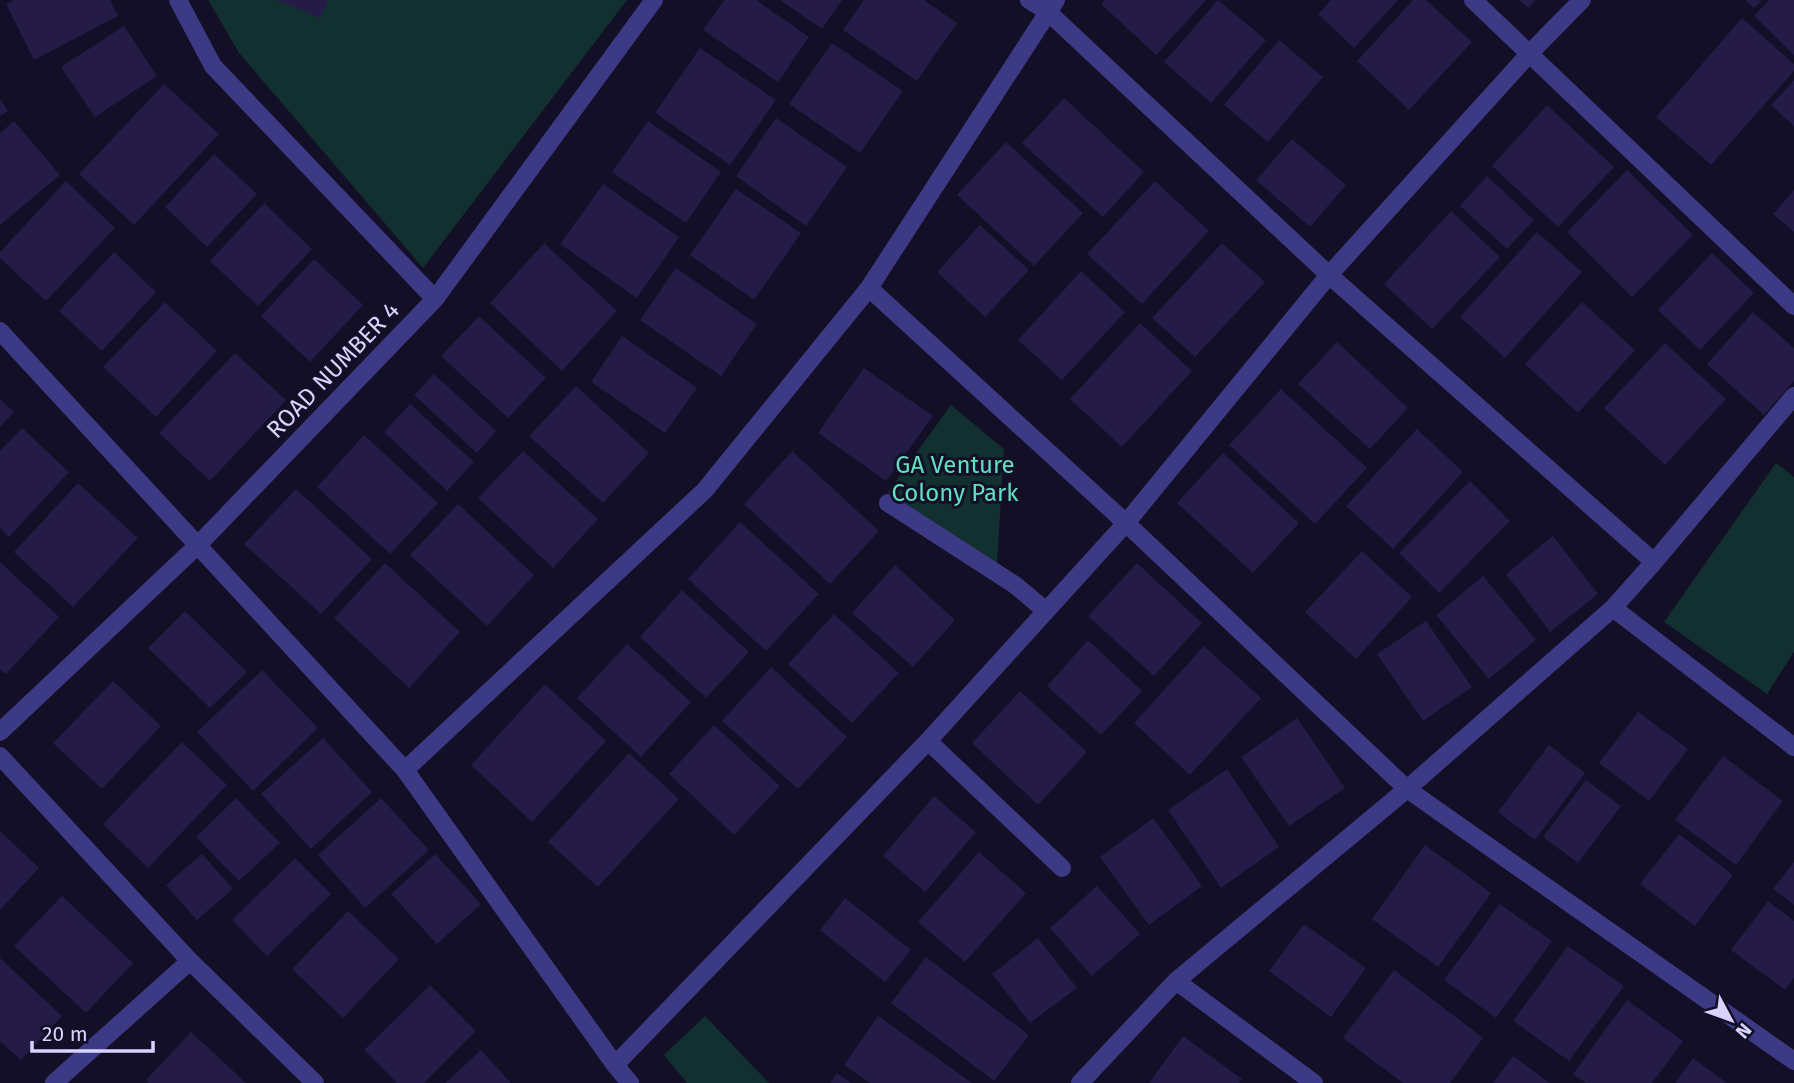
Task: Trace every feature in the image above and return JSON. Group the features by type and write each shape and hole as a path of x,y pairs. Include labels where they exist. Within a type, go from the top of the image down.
{"street":[{"path":"178,0 213,66 435,299"},
{"name":"ROAD NUMBER 4","path":"0,732 199,544 435,299 654,0"},
{"path":"1029,0 1052,6 1329,275 1654,562"},
{"path":"1473,0 1794,306"},
{"path":"615,1066 928,741 1126,523 1329,275 1530,53 1582,0"},
{"path":"405,770 705,489 869,288 1052,6"},
{"path":"869,288 1126,523 1407,789 1794,1061"},
{"path":"0,331 405,770 615,1066 630,1083"},
{"path":"1080,1083 1176,981 1407,789 1613,608 1794,396"},
{"path":"888,503 1015,584 1046,611"},
{"path":"1613,608 1794,747"},
{"path":"928,741 1062,868"},
{"path":"0,756 190,961 314,1083"},
{"path":"54,1083 190,961"},
{"path":"1176,981 1314,1083"}],"green space":[{"path":"208,0 627,0 423,268 239,53"},
{"name":"GA Venture Colony Park","path":"951,405 1004,449 997,564 888,492"},
{"path":"1776,463 1794,477 1794,652 1767,694 1664,622"},
{"path":"705,1016 769,1083 687,1083 664,1055"}],"building":[{"path":"13,0 110,0 118,16 34,60 6,4"},
{"path":"277,0 328,0 320,18"},
{"path":"724,0 756,0 809,37 778,82 703,30"},
{"path":"780,0 842,0 822,29"},
{"path":"864,0 924,0 957,23 917,81 843,30"},
{"path":"1104,0 1206,0 1156,55 1101,4"},
{"path":"1218,0 1266,40 1211,103 1164,62"},
{"path":"1331,0 1398,0 1354,48 1318,14"},
{"path":"1413,0 1426,0 1472,42 1409,110 1357,61"},
{"path":"1519,0 1536,0 1528,8"},
{"path":"1745,0 1762,0 1754,8"},
{"path":"1769,0 1794,0 1794,55 1754,16"},
{"path":"1742,18 1794,64 1794,71 1711,165 1656,117"},
{"path":"124,26 157,76 95,117 61,67"},
{"path":"1279,40 1323,77 1268,142 1224,105"},
{"path":"832,43 903,91 860,153 789,104"},
{"path":"700,48 776,100 730,165 655,113"},
{"path":"1794,80 1794,126 1771,105"},
{"path":"164,84 219,134 134,225 79,174"},
{"path":"1064,98 1144,172 1103,217 1022,143"},
{"path":"0,99 8,111 0,116"},
{"path":"1547,105 1614,167 1558,227 1492,166"},
{"path":"776,118 847,167 806,226 736,176"},
{"path":"14,121 60,175 0,225 0,133"},
{"path":"648,121 721,172 686,223 612,172"},
{"path":"1292,139 1346,185 1310,227 1256,180"},
{"path":"1006,142 1083,213 1034,266 957,195"},
{"path":"214,154 257,194 207,247 165,207"},
{"path":"1627,170 1693,235 1632,297 1567,232"},
{"path":"1487,176 1534,220 1507,249 1460,206"},
{"path":"66,181 115,228 46,301 0,258 0,252"},
{"path":"1155,181 1209,231 1142,304 1087,254"},
{"path":"603,184 679,237 637,298 560,244"},
{"path":"736,189 801,233 754,300 690,255"},
{"path":"1794,190 1794,232 1773,214"},
{"path":"264,203 312,249 258,306 210,261"},
{"path":"1451,211 1500,257 1432,329 1384,284"},
{"path":"980,225 1029,270 985,317 937,272"},
{"path":"1537,232 1582,272 1505,358 1460,317"},
{"path":"544,243 617,311 562,371 490,303"},
{"path":"1222,243 1265,282 1195,357 1152,318"},
{"path":"114,252 156,292 102,351 59,311"},
{"path":"1712,253 1754,293 1700,350 1658,310"},
{"path":"314,259 363,305 310,362 261,316"},
{"path":"676,268 757,324 721,376 640,320"},
{"path":"1081,271 1125,312 1062,380 1018,340"},
{"path":"165,302 217,351 156,417 103,367"},
{"path":"1582,302 1635,350 1578,413 1525,364"},
{"path":"1753,312 1794,348 1794,381 1764,415 1707,364"},
{"path":"479,316 546,378 508,418 441,356"},
{"path":"1140,323 1192,371 1122,447 1070,399"},
{"path":"622,336 697,388 665,433 591,382"},
{"path":"1337,342 1408,408 1370,449 1298,384"},
{"path":"1665,343 1726,399 1665,465 1604,408"},
{"path":"235,353 286,400 210,481 159,433"},
{"path":"864,368 933,416 886,481 818,433"},
{"path":"434,374 496,431 477,453 414,395"},
{"path":"576,386 649,453 603,503 529,436"},
{"path":"1281,389 1367,468 1315,524 1229,445"},
{"path":"0,399 14,412 0,427"},
{"path":"410,404 474,462 447,491 384,432"},
{"path":"22,428 69,472 9,537 0,528 0,451"},
{"path":"1417,429 1463,472 1393,549 1346,506"},
{"path":"364,435 438,503 390,554 317,487"},
{"path":"523,451 598,519 553,568 478,498"},
{"path":"792,451 879,531 830,584 744,504"},
{"path":"1223,453 1299,523 1253,573 1177,503"},
{"path":"1470,481 1510,521 1439,593 1399,553"},
{"path":"78,483 138,538 73,607 14,552"},
{"path":"296,489 372,559 321,614 244,544"},
{"path":"458,504 534,575 487,626 410,555"},
{"path":"740,522 819,594 766,651 688,579"},
{"path":"1553,536 1598,594 1550,632 1506,574"},
{"path":"1362,551 1412,597 1356,659 1305,612"},
{"path":"0,562 59,617 6,674 0,669"},
{"path":"385,563 460,632 409,688 334,618"},
{"path":"1137,563 1202,623 1154,676 1088,616"},
{"path":"895,565 955,620 913,667 852,613"},
{"path":"1483,576 1536,640 1489,679 1436,615"},
{"path":"682,590 749,652 706,698 640,637"},
{"path":"185,611 247,672 210,708 148,648"},
{"path":"834,614 899,673 852,723 788,664"},
{"path":"1426,621 1472,687 1423,721 1377,654"},
{"path":"1088,640 1142,691 1101,735 1047,686"},
{"path":"627,644 691,702 641,757 577,698"},
{"path":"1204,646 1261,698 1190,775 1134,723"},
{"path":"771,667 847,737 798,789 722,721"},
{"path":"262,670 318,728 253,791 197,732"},
{"path":"113,681 161,726 102,789 53,743"},
{"path":"545,684 606,741 532,822 471,765"},
{"path":"1020,691 1087,752 1038,805 972,743"},
{"path":"1638,712 1688,749 1649,801 1599,763"},
{"path":"1297,718 1345,788 1289,826 1241,757"},
{"path":"714,725 780,786 734,835 669,774"},
{"path":"323,738 372,792 311,849 261,794"},
{"path":"182,742 227,785 148,868 103,824"},
{"path":"1549,745 1585,773 1535,840 1498,812"},
{"path":"629,753 679,799 598,887 548,842"},
{"path":"1723,756 1783,801 1736,865 1675,820"},
{"path":"1227,769 1279,847 1221,888 1168,810"},
{"path":"1586,780 1621,806 1578,863 1543,837"},
{"path":"934,796 976,832 925,892 883,856"},
{"path":"236,798 280,843 239,881 196,837"},
{"path":"381,798 429,850 365,908 318,855"},
{"path":"1153,818 1202,886 1149,925 1100,857"},
{"path":"0,831 39,868 0,910"},
{"path":"1679,834 1733,875 1695,926 1640,884"},
{"path":"1425,845 1491,893 1438,967 1372,919"},
{"path":"979,852 1026,893 965,962 918,922"},
{"path":"202,854 233,889 197,920 166,885"},
{"path":"435,854 481,904 437,944 391,894"},
{"path":"295,858 331,894 267,956 232,920"},
{"path":"1794,862 1794,905 1773,889"},
{"path":"1097,886 1140,934 1092,976 1050,928"},
{"path":"62,896 133,963 86,1013 14,946"},
{"path":"845,898 911,950 885,982 820,930"},
{"path":"1768,901 1794,921 1794,978 1785,990 1731,950"},
{"path":"1500,904 1552,941 1496,1018 1444,980"},
{"path":"348,911 399,959 343,1018 292,969"},
{"path":"1304,924 1366,968 1331,1017 1269,971"},
{"path":"1038,938 1077,988 1030,1023 992,974"},
{"path":"1568,946 1624,986 1569,1061 1513,1021"},
{"path":"926,957 1029,1035 994,1081 891,1003"},
{"path":"0,958 62,1016 21,1060 0,1041"},
{"path":"1394,970 1483,1038 1450,1083 1403,1083 1343,1038"},
{"path":"430,985 476,1031 424,1083 397,1083 364,1050"},
{"path":"1627,1000 1683,1041 1652,1083 1586,1083 1573,1074"},
{"path":"878,1016 972,1083 870,1083 844,1065"},
{"path":"191,1032 246,1083 149,1083 146,1080"},
{"path":"1183,1036 1242,1079 1239,1083 1149,1083"},
{"path":"481,1050 511,1083 445,1083"},
{"path":"1513,1056 1550,1083 1493,1083"},
{"path":"1693,1058 1727,1083 1675,1083"},
{"path":"837,1073 851,1083 830,1083"}]}
